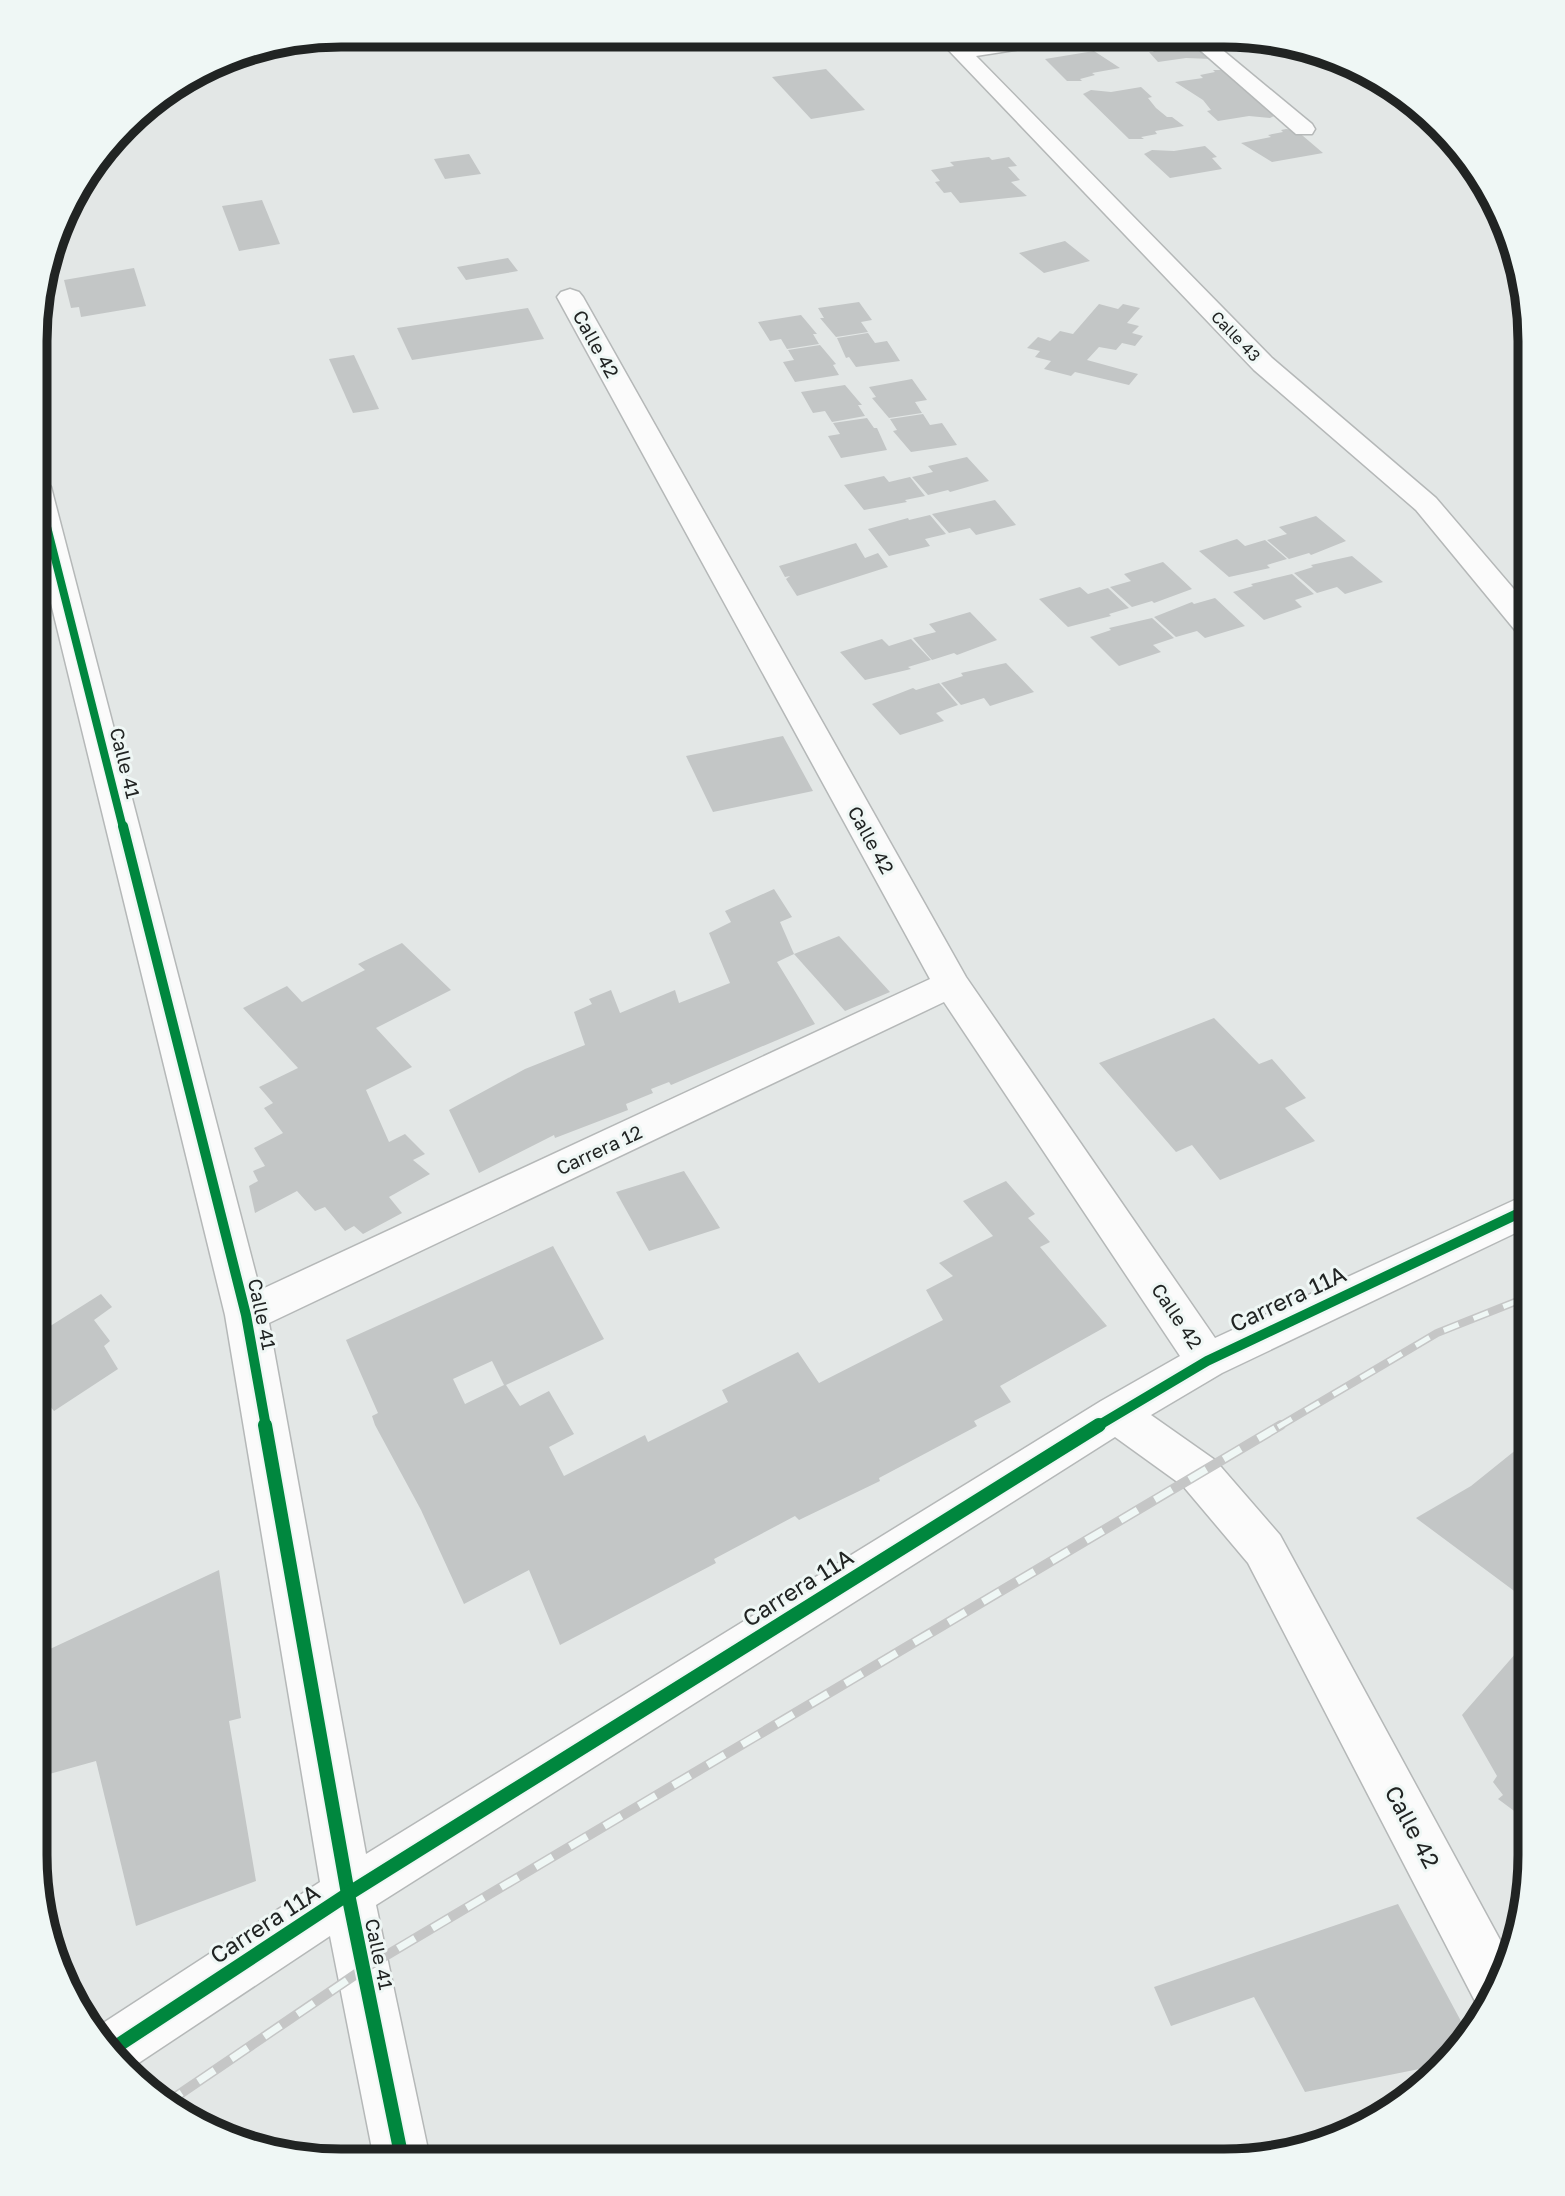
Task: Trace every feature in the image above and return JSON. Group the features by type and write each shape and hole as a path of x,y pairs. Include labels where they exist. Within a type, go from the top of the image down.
{"street":[{"name":"Calle 43","path":"956,47 1263,364 1426,504 1518,614"},
{"path":"1207,47 1304,129"},
{"name":"Calle 42","path":"570,297 951,984 1207,1361"},
{"name":"Calle 41","path":"47,527 246,1315 348,1894 400,2149"},
{"name":"Carrera 12","path":"246,1315 951,984"},
{"name":"Carrera 11A","path":"117,2046 348,1894 1115,1414 1207,1361 1518,1214"},
{"name":"Calle 42","path":"1115,1414 1199,1473 1265,1549 1491,1976"}],"building":[{"path":"1148,47 1202,47 1212,59 1186,58 1158,62 1149,52 1154,52"},
{"path":"1094,51 1120,68 1092,73 1095,75 1080,79 1082,81 1067,81 1045,59"},
{"path":"826,69 865,110 811,119 772,77"},
{"path":"1213,70 1227,70 1278,114 1270,118 1249,116 1218,121 1207,111 1211,110 1203,100 1175,82 1203,78 1200,75 1215,72"},
{"path":"1141,87 1152,97 1148,98 1156,108 1184,126 1155,131 1157,134 1141,137 1144,139 1129,139 1083,94 1091,90 1111,92"},
{"path":"1286,129 1296,130 1323,153 1272,162 1241,143 1271,137 1268,135"},
{"path":"1205,146 1217,157 1212,158 1222,169 1170,178 1144,154 1152,150 1174,151"},
{"path":"469,154 481,174 445,179 434,159"},
{"path":"989,157 992,160 1009,157 1017,166 1008,167 1020,180 1011,182 1027,196 960,203 951,192 944,193 935,182 940,181 931,170 954,166 950,162"},
{"path":"262,200 280,244 239,251 222,206"},
{"path":"1065,241 1090,261 1044,273 1019,253"},
{"path":"508,258 518,271 466,280 457,267"},
{"path":"134,268 146,306 81,317 79,307 71,308 64,280"},
{"path":"859,302 872,320 861,322 868,332 836,337 820,318 824,318 818,308"},
{"path":"1099,304 1118,309 1123,304 1140,308 1127,323 1139,326 1132,333 1143,336 1135,346 1122,343 1116,350 1099,347 1087,360 1138,374 1129,385 1075,372 1071,376 1044,369 1051,361 1035,357 1040,351 1027,348 1038,337 1050,341 1060,331 1073,334"},
{"path":"528,308 544,339 412,360 397,328"},
{"path":"801,315 817,334 813,334 819,344 787,349 781,339 770,341 758,322"},
{"path":"868,333 875,343 887,341 900,361 856,367 849,357 846,358 837,338"},
{"path":"820,345 836,364 833,365 839,375 795,382 783,362 794,360 788,350"},
{"path":"354,355 379,409 353,413 329,359"},
{"path":"912,379 927,400 915,402 922,413 889,418 872,398 876,397 869,387"},
{"path":"845,385 862,405 858,405 865,416 832,422 825,411 813,413 801,392"},
{"path":"923,414 930,425 942,423 957,445 911,452 893,431 897,430 890,419"},
{"path":"867,418 874,428 877,428 887,450 841,458 828,436 840,434 833,423"},
{"path":"967,457 989,481 928,495 912,477 933,472 928,466"},
{"path":"884,476 889,482 910,477 925,496 864,510 844,485"},
{"path":"995,500 1016,525 976,535 970,528 949,533 932,514"},
{"path":"930,515 946,534 925,539 930,546 889,556 868,529 908,518 909,520"},
{"path":"1316,516 1346,541 1311,555 1309,553 1289,559 1267,540 1287,534 1279,527"},
{"path":"1237,539 1245,546 1265,540 1287,559 1267,565 1270,568 1229,577 1199,551"},
{"path":"856,543 865,558 878,553 888,567 797,596 786,579 790,576 785,577 779,566"},
{"path":"1352,556 1383,582 1345,594 1337,587 1317,593 1294,573 1313,567 1311,565"},
{"path":"1163,562 1192,589 1154,603 1152,601 1132,607 1110,587 1131,581 1124,574"},
{"path":"1292,574 1314,594 1295,600 1302,607 1264,620 1233,592 1253,586 1251,584"},
{"path":"1080,587 1088,594 1108,588 1129,608 1109,614 1111,616 1068,627 1039,599"},
{"path":"1215,598 1245,626 1205,638 1197,631 1176,637 1154,617 1192,602 1194,604"},
{"path":"970,612 997,640 957,655 954,653 932,660 913,638 936,632 929,624"},
{"path":"1152,618 1174,638 1153,645 1161,652 1119,666 1090,637 1111,630 1109,628"},
{"path":"882,639 889,646 911,639 931,660 908,667 911,669 865,680 840,652"},
{"path":"1006,663 1034,692 990,706 984,698 961,705 941,683 963,676 961,673"},
{"path":"939,683 958,705 936,713 944,721 900,735 872,704 913,688 916,690"},
{"path":"783,736 813,791 713,812 686,756"},
{"path":"774,889 792,917 780,922 794,954 777,962 815,1024 671,1085 669,1082 651,1089 653,1093 626,1104 628,1110 555,1138 554,1135 479,1173 449,1110 525,1069 585,1045 574,1012 592,1004 589,999 611,990 620,1013 675,990 679,1003 730,983 709,933 731,922 725,911"},
{"path":"839,936 890,992 845,1011 794,954"},
{"path":"402,943 451,990 376,1028 412,1067 366,1090 389,1142 405,1134 425,1154 413,1160 430,1174 389,1197 402,1213 363,1234 354,1226 345,1231 325,1207 315,1211 297,1191 255,1213 249,1186 258,1181 253,1171 265,1166 254,1148 283,1133 264,1108 273,1103 259,1087 298,1068 243,1008 287,986 302,1002 365,970 358,964"},
{"path":"1214,1018 1259,1064 1272,1059 1306,1098 1285,1108 1315,1141 1220,1180 1192,1145 1176,1152 1099,1063"},
{"path":"684,1171 720,1228 649,1251 616,1192"},
{"path":"1006,1181 1035,1214 1028,1218 1050,1242 1040,1247 1107,1326 1000,1386 1011,1402 974,1421 977,1426 879,1478 880,1481 799,1520 795,1516 714,1559 716,1563 560,1645 529,1570 464,1604 421,1510 375,1425 372,1416 378,1413 346,1340 553,1246 604,1339 506,1385 520,1406 549,1391 574,1434 549,1447 564,1476 645,1435 648,1442 728,1402 722,1390 798,1352 819,1383 943,1320 926,1290 953,1276 939,1263 993,1236 963,1201","holes":["492,1361 504,1385 465,1404 453,1379"]},
{"path":"101,1294 112,1307 94,1320 110,1341 104,1346 118,1369 54,1411 47,1402 47,1328"},
{"path":"1518,1450 1518,1594 1416,1518 1471,1486"},
{"path":"219,1570 241,1718 229,1721 256,1881 136,1926 96,1761 47,1775 47,1650"},
{"path":"1518,1651 1518,1814 1498,1799 1503,1795 1493,1782 1497,1776 1462,1715"},
{"path":"1398,1904 1463,2025 1427,2067 1305,2092 1254,1997 1171,2026 1154,1987"}],"railway":[{"path":"1278,1427 1437,1333 1518,1301"},
{"path":"175,2097 365,1968 1281,1425"}],"cycle path":[{"path":"47,527 246,1315 348,1894 400,2149"},
{"path":"117,2046 348,1894 1116,1414 1207,1361 1518,1214"}]}
